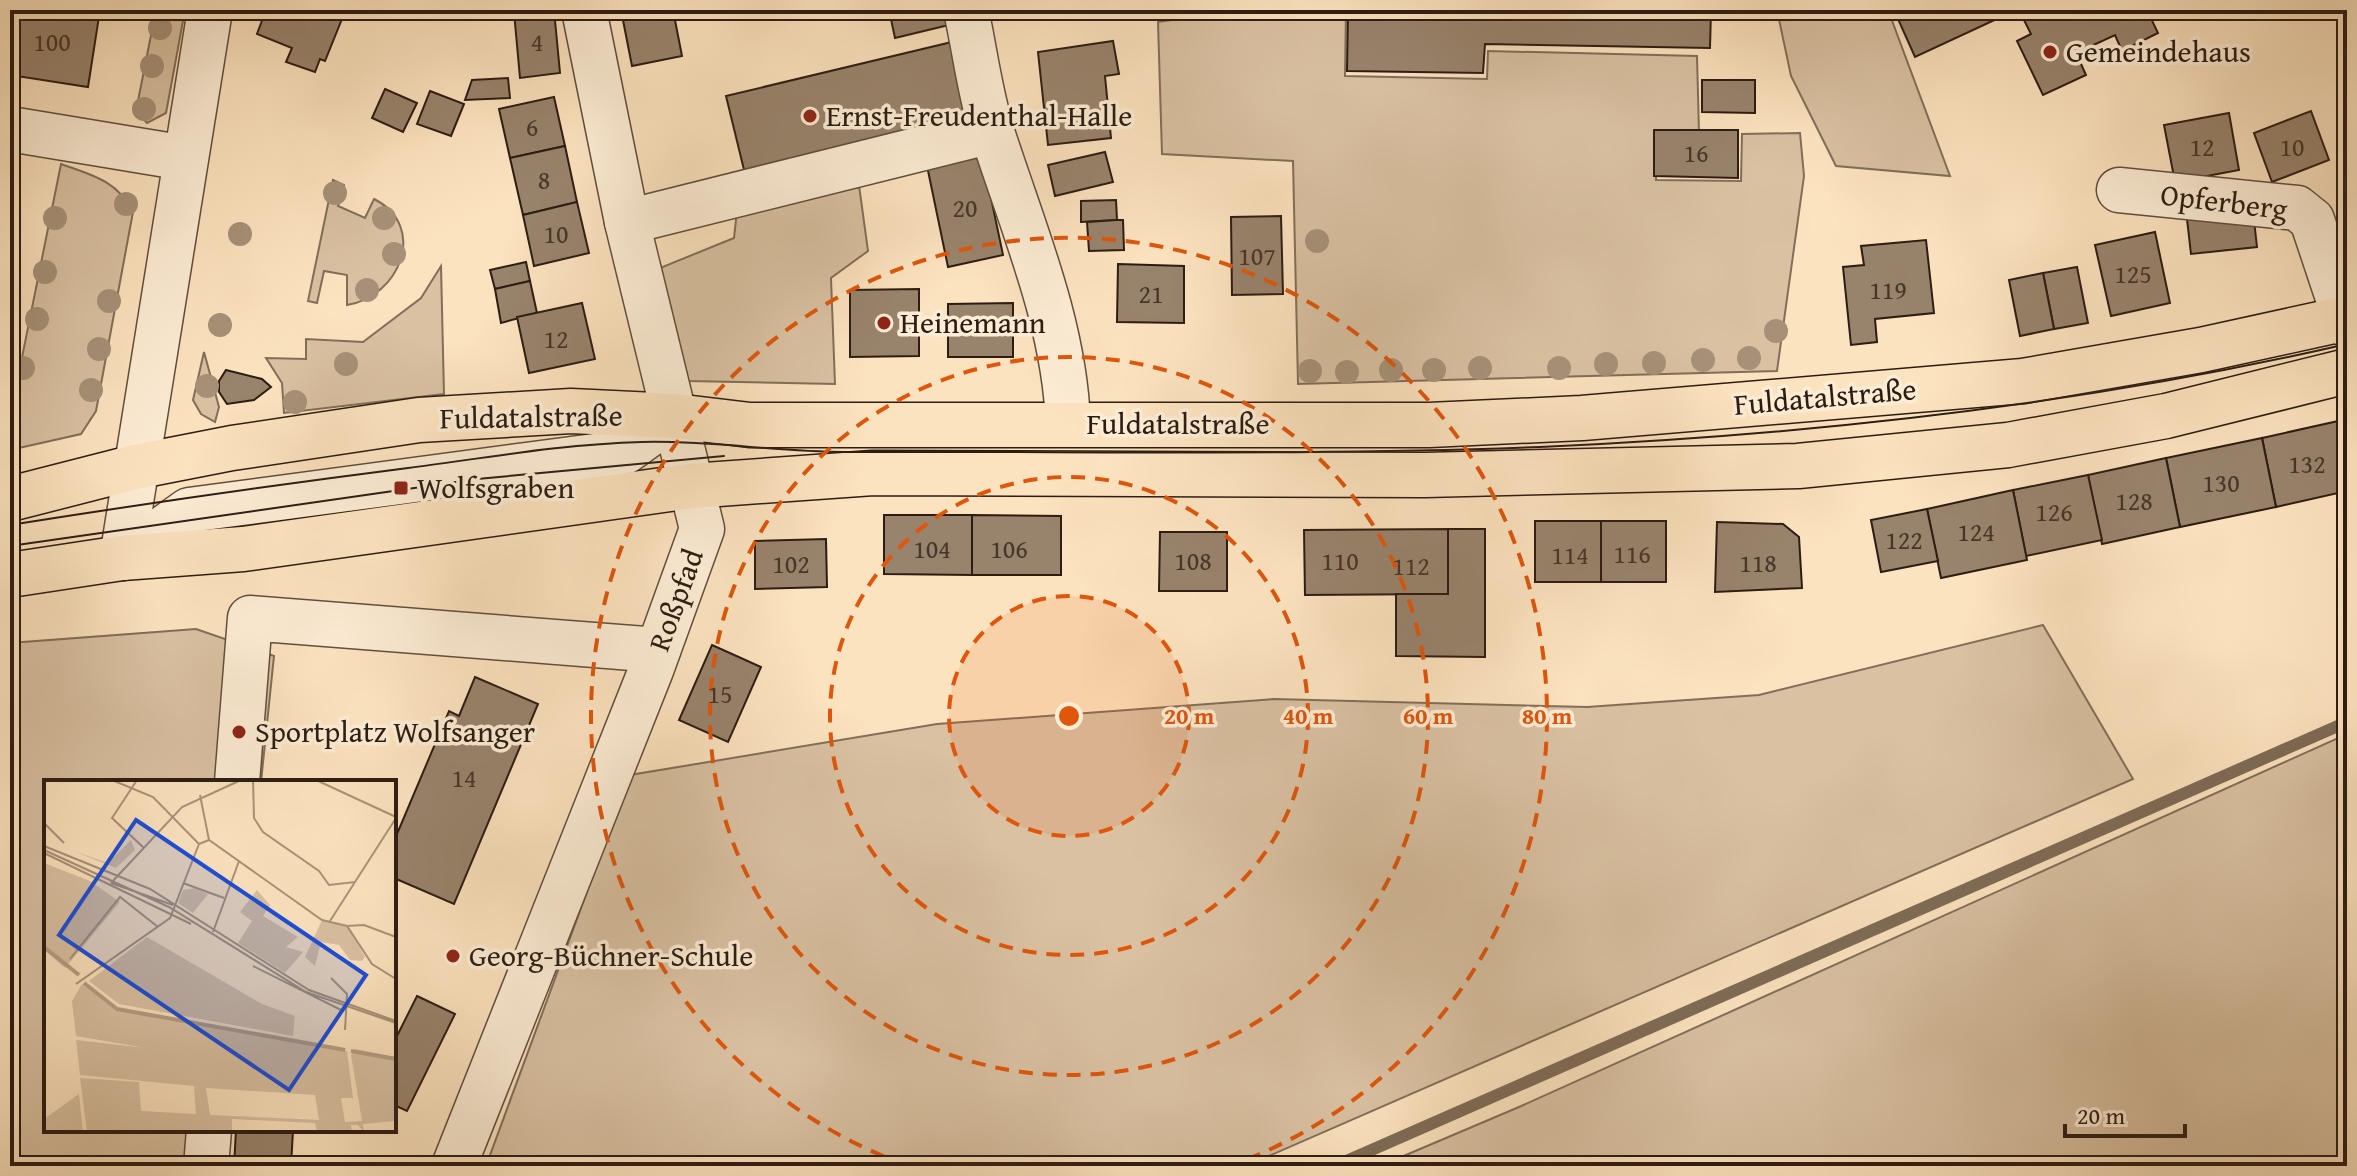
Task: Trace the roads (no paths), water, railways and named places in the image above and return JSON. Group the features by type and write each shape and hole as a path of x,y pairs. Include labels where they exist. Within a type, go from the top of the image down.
{"main road":[{"name":"Fuldatalstraße","path":"10,499 135,467 419,420 571,411 675,416 750,425 1415,425 1597,417 2023,381 2346,321"},
{"name":"Fuldatalstraße","path":"10,575 122,558 243,549 691,486 873,473 1425,475 1798,466 2008,445 2166,416 2347,371"}],"street":[{"path":"122,558 210,10"},
{"name":"Roßpfad","path":"454,1166 658,650 702,529 627,222 584,10"},
{"path":"966,10 992,131 1036,261 1067,393 1068,424"},
{"path":"10,129 185,158"},
{"path":"627,222 992,131"},
{"name":"Opferberg","path":"2119,190 2297,208 2312,220 2346,321"},
{"path":"122,558 189,510 625,452 675,416"},
{"path":"625,452 691,486"},
{"path":"135,467 189,510"},
{"path":"237,780 250,618 658,650"},
{"path":"206,1166 209,1132"}],"waterway":[{"path":"1335,1166 2347,722"}],"tram line":[{"path":"10,525 308,481 613,443 692,443 843,452 1279,452 1453,450 1642,442 1845,425 2047,400 2148,384 2347,344"},
{"path":"10,546 477,479 724,456"}],"place":[{"name":"Gemeindehaus","path":"2050,52"},
{"name":"Ernst-Freudenthal-Halle","path":"810,116"},
{"name":"Heinemann","path":"884,323"},
{"name":"Wolfsgraben","path":"401,488"},
{"name":"Sportplatz Wolfsanger","path":"239,732"},
{"name":"Georg-Büchner-Schule","path":"453,956"}]}
